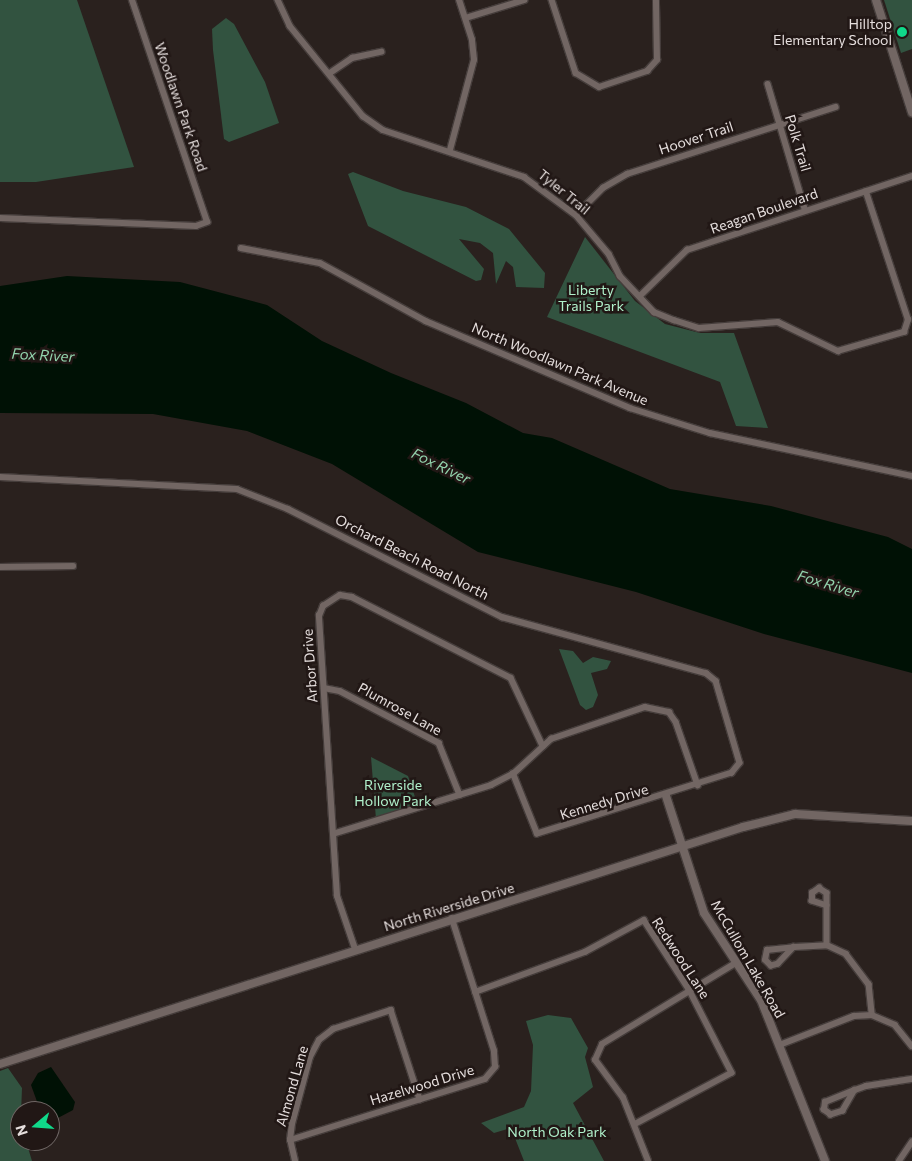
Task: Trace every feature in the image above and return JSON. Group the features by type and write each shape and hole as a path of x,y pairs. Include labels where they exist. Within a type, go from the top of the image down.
{"street":[{"name":"Woodlawn Park Road","path":"0,218 196,226 207,222 132,0"},
{"name":"Tyler Trail","path":"278,0 290,26 363,116 383,130 450,150 524,177 576,215 654,312 699,328 778,322 838,351 907,328 866,192"},
{"path":"450,150 474,60 466,18 458,0"},
{"path":"466,18 524,0"},
{"path":"552,0 576,74 600,87 647,71 657,60 656,0"},
{"path":"876,0 912,112"},
{"path":"330,73 352,58 381,52"},
{"name":"Polk Trail","path":"768,84 805,209"},
{"name":"Hoover Trail","path":"576,215 603,188 628,174 836,107"},
{"name":"Reagan Boulevard","path":"640,296 687,250 805,209 866,192 912,176"},
{"name":"North Woodlawn Park Avenue","path":"241,248 320,263 426,321 630,408 710,433 912,476"},
{"name":"Orchard Beach Road North","path":"0,477 237,490 332,530 502,618 706,673 716,681 740,755 739,769"},
{"path":"0,566 73,566"},
{"name":"Arbor Drive","path":"355,949 337,896 319,616 330,598 352,597 511,678 543,746"},
{"name":"Plumrose Lane","path":"324,688 340,691 439,743 460,795"},
{"path":"333,834 460,795 513,774 551,739 645,707 658,708 676,722 698,785"},
{"name":"Kennedy Drive","path":"513,774 538,834 666,796 739,769"},
{"name":"McCullom Lake Road","path":"666,796 704,912 761,1000 782,1044 826,1161"},
{"name":"North Riverside Drive","path":"0,1064 355,949 796,814 912,821"},
{"path":"827,906 827,946"},
{"name":"Hazelwood Drive","path":"290,1140 485,1079 495,1067 494,1050 452,919"},
{"name":"Redwood Lane","path":"475,992 585,952 644,920 689,990 732,1073 636,1124"},
{"path":"794,947 778,964 771,966 765,960 767,950 794,947 827,946 846,954 864,976 872,993 872,1016"},
{"path":"648,1161 636,1124 623,1098 595,1060 602,1044 736,963"},
{"name":"Almond Lane","path":"296,1161 290,1140 319,1040 333,1029 391,1010 420,1099"},
{"path":"782,1044 854,1016 872,1016 895,1025 912,1046"},
{"path":"855,1090 843,1110 831,1115 824,1110 825,1102 855,1090 912,1079"},
{"path":"899,1161 912,1142"}],"green space":[{"path":"0,0 77,0 134,167 36,182 0,182"},
{"name":"Hilltop Elementary School","path":"884,0 912,0 912,49 901,53"},
{"path":"226,18 234,24 265,82 279,123 229,142 224,139 212,29"},
{"path":"353,172 403,191 466,207 509,229 545,273 544,288 516,287 513,267 506,261 496,284 493,253 480,243 459,239 484,269 481,280 476,281 368,226 348,174"},
{"name":"Liberty Trails Park","path":"585,237 635,301 665,324 700,333 734,333 768,428 736,426 720,382 547,317"},
{"path":"559,649 573,651 583,663 593,657 611,661 607,669 591,673 598,695 593,707 586,710 580,705"},
{"name":"Riverside Hollow Park","path":"371,757 408,776 418,806 376,819"},
{"name":"North Oak Park","path":"548,1015 571,1018 588,1048 585,1057 593,1087 573,1103 604,1161 524,1161 511,1128 494,1133 481,1123 524,1107 531,1091 533,1045 526,1021"},
{"path":"8,1068 22,1088 22,1101 10,1101 10,1151 29,1151 32,1161 0,1161 0,1071"}],"water":[{"name":"Fox River","path":"67,276 180,282 267,305 322,341 391,373 466,403 523,433 552,438 670,489 771,506 888,537 912,549 912,673 764,634 636,592 478,552 332,464 247,431 153,414 0,413 0,286"},
{"path":"51,1067 75,1102 73,1110 60,1117 60,1101 37,1101 31,1085 38,1073"}],"place":[{"name":"Hilltop Elementary School","path":"902,32"}]}
